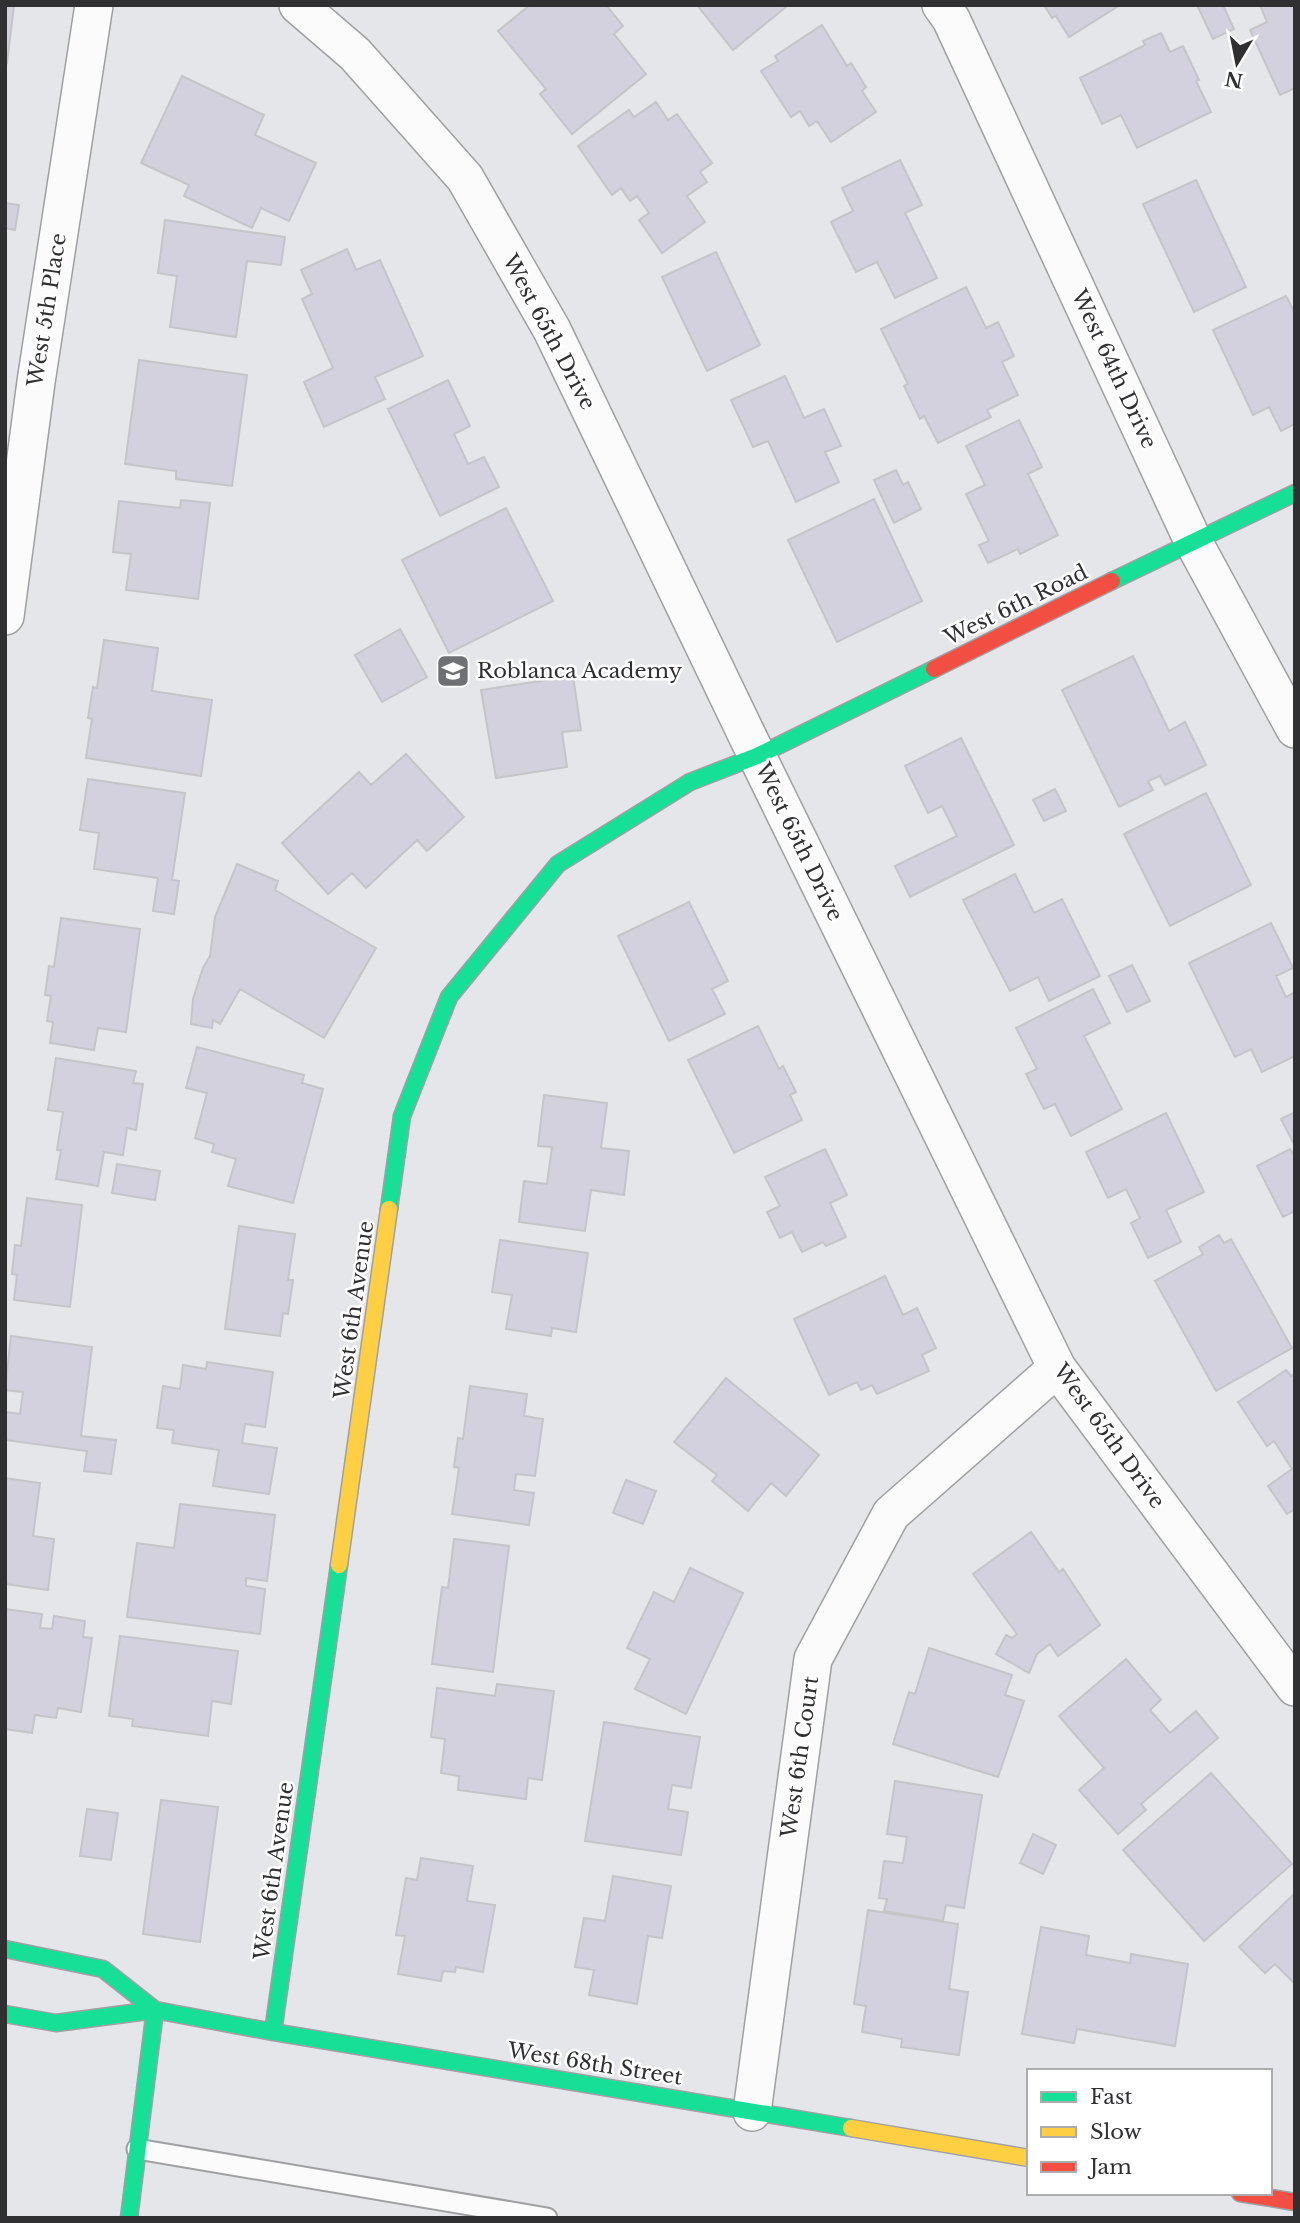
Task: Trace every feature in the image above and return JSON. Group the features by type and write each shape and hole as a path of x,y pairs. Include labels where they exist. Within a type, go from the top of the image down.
{"street":[{"name":"West 5th Place","path":"5,616 21,380 94,5"},
{"name":"West 65th Drive","path":"298,5 355,54 465,178 552,330 757,757 1057,1368 1295,1687"},
{"name":"West 64th Drive","path":"941,5 951,19 1193,541 1295,729"},
{"name":"West 6th Road","path":"757,757 1295,493"},
{"name":"West 6th Avenue","path":"273,2032 402,1116 449,997 558,863 690,782 757,757"},
{"name":"West 6th Court","path":"752,2112 813,1659 891,1514 1057,1368"},
{"name":"West 68th Street","path":"5,1949 103,1969 155,2010"},
{"name":"West 68th Street","path":"5,2014 56,2023 155,2010 1027,2158"},
{"path":"129,2218 155,2010"},
{"path":"1252,2195 1295,2202"}],"lane":[{"path":"136,2148 547,2218"}],"building":[{"path":"5,5 14,5 7,63 5,62"},
{"path":"530,5 606,5 623,26 614,34 646,74 572,134 540,94 546,89 498,31"},
{"path":"697,5 785,5 786,7 733,50"},
{"path":"1044,5 1120,5 1069,37 1056,16 1052,18"},
{"path":"1197,5 1223,5 1234,29 1213,39"},
{"path":"1260,5 1295,5 1295,88 1280,95 1250,30 1267,22"},
{"path":"822,25 847,66 851,63 866,87 862,91 876,112 831,142 817,121 809,126 800,111 791,117 761,71 778,61 775,56"},
{"path":"1161,33 1170,52 1183,46 1211,112 1137,148 1121,115 1102,124 1080,78 1145,45 1143,41"},
{"path":"182,76 264,115 255,135 316,163 289,221 261,208 252,228 184,196 189,185 141,163"},
{"path":"656,102 668,120 677,114 712,163 700,172 707,182 687,196 705,222 662,253 639,220 649,213 637,196 630,201 621,188 612,195 578,146 629,110 634,117"},
{"path":"900,160 922,205 905,213 937,278 895,298 877,262 856,272 831,222 853,211 842,188"},
{"path":"1196,180 1246,287 1194,312 1143,204"},
{"path":"5,203 19,205 15,230 5,228"},
{"path":"165,220 285,237 281,265 247,261 236,337 170,327 177,276 158,273"},
{"path":"347,249 356,270 380,260 423,356 375,377 385,399 324,427 304,382 333,368 302,299 312,294 301,270"},
{"path":"716,252 760,345 707,371 662,277"},
{"path":"966,287 986,328 998,322 1014,356 1002,362 1018,395 987,410 991,417 938,443 924,416 920,419 904,386 908,384 881,329"},
{"path":"1286,296 1295,313 1295,424 1281,431 1269,407 1253,415 1213,330"},
{"path":"139,360 247,375 232,486 176,479 176,471 125,464"},
{"path":"785,376 804,418 824,409 841,446 825,452 839,482 796,502 768,441 753,447 731,400"},
{"path":"448,380 470,426 454,434 468,464 484,457 499,487 440,516 388,409"},
{"path":"1019,420 1042,467 1028,474 1058,535 1020,554 1018,549 988,563 979,545 989,541 966,494 985,485 966,446"},
{"path":"896,470 903,485 908,482 921,509 894,523 874,480"},
{"path":"874,499 922,601 837,642 788,540"},
{"path":"181,500 210,503 198,599 126,590 131,554 113,552 119,501 180,508"},
{"path":"506,508 553,601 449,653 402,560"},
{"path":"400,629 427,677 382,702 355,655"},
{"path":"104,640 158,648 152,691 212,700 201,776 86,758 92,719 88,718 93,687 97,688"},
{"path":"1133,656 1169,731 1185,722 1206,765 1165,785 1160,776 1148,781 1153,790 1119,807 1062,690"},
{"path":"573,676 581,730 562,732 567,767 496,778 481,690"},
{"path":"961,738 1014,845 910,897 895,866 957,836 942,806 928,813 905,766"},
{"path":"406,754 464,817 427,851 417,840 366,888 352,873 328,894 282,843 359,772 371,785"},
{"path":"88,779 185,793 172,880 179,881 174,914 153,911 158,878 94,869 99,833 80,830"},
{"path":"1055,789 1066,811 1044,821 1033,800"},
{"path":"1206,793 1251,885 1170,926 1124,834"},
{"path":"237,864 278,881 275,890 376,948 324,1038 240,989 220,1024 213,1020 212,1028 191,1024 193,999 210,956 215,917"},
{"path":"1015,874 1034,913 1062,899 1100,976 1049,1001 1038,977 1010,991 963,900"},
{"path":"689,902 728,981 712,989 725,1014 669,1041 618,936"},
{"path":"61,918 140,929 126,1032 98,1028 94,1050 50,1043 53,1022 47,1021 51,996 45,995 49,966 54,967"},
{"path":"1271,923 1293,968 1276,976 1286,997 1295,992 1295,1056 1262,1072 1251,1049 1235,1057 1189,963"},
{"path":"1132,965 1150,1001 1127,1012 1109,976"},
{"path":"1093,989 1110,1023 1084,1036 1122,1109 1071,1136 1055,1104 1044,1109 1026,1074 1037,1069 1016,1028"},
{"path":"758,1026 779,1069 783,1066 796,1092 790,1095 802,1120 734,1153 688,1060"},
{"path":"197,1047 304,1075 302,1083 323,1089 293,1203 228,1186 236,1159 212,1152 214,1144 195,1138 207,1093 186,1088"},
{"path":"56,1058 136,1071 133,1083 143,1084 136,1130 127,1128 123,1155 104,1152 98,1186 56,1179 63,1112 48,1110"},
{"path":"544,1095 607,1103 601,1148 629,1151 624,1195 591,1190 585,1231 519,1222 524,1181 547,1184 552,1147 538,1146"},
{"path":"1295,1112 1295,1146 1281,1119"},
{"path":"1166,1113 1204,1192 1166,1210 1181,1242 1148,1258 1131,1223 1140,1218 1126,1189 1108,1198 1086,1152"},
{"path":"825,1149 847,1195 830,1203 846,1237 826,1246 823,1242 802,1252 792,1232 780,1238 767,1212 780,1206 765,1177"},
{"path":"1290,1149 1295,1157 1295,1211 1283,1217 1257,1166"},
{"path":"117,1164 160,1171 155,1200 112,1193"},
{"path":"27,1198 82,1205 70,1307 14,1300 17,1275 12,1274 15,1245 21,1246"},
{"path":"239,1226 295,1234 288,1280 293,1280 288,1314 283,1313 280,1336 225,1329"},
{"path":"1219,1235 1224,1243 1231,1239 1292,1348 1216,1391 1155,1281 1203,1254 1199,1247"},
{"path":"500,1240 588,1253 576,1332 552,1328 551,1336 506,1329 512,1295 492,1292"},
{"path":"885,1276 903,1315 917,1308 936,1348 922,1355 929,1371 877,1394 872,1385 861,1390 857,1382 829,1395 794,1319"},
{"path":"11,1336 92,1347 81,1436 116,1440 111,1474 84,1471 87,1451 5,1440 5,1412 20,1414 23,1392 5,1390"},
{"path":"207,1362 273,1372 265,1427 245,1424 242,1443 277,1448 269,1494 213,1486 219,1450 172,1443 174,1430 157,1428 163,1386 180,1389 183,1365 206,1369"},
{"path":"1286,1370 1291,1376 1295,1374 1295,1509 1287,1514 1268,1486 1292,1469 1274,1441 1267,1446 1238,1402"},
{"path":"726,1378 819,1455 786,1496 771,1483 748,1511 712,1481 717,1475 674,1442"},
{"path":"470,1386 527,1394 524,1416 543,1419 535,1476 516,1474 514,1490 534,1493 529,1525 452,1514 459,1468 454,1467 458,1438 463,1439"},
{"path":"5,1478 40,1483 33,1536 54,1539 48,1590 5,1584"},
{"path":"626,1480 656,1491 643,1524 613,1513"},
{"path":"180,1504 275,1515 267,1581 246,1578 246,1586 265,1589 260,1634 127,1617 137,1543 174,1548"},
{"path":"1031,1532 1059,1572 1063,1569 1100,1625 1058,1656 1050,1644 1037,1654 1029,1673 996,1654 1006,1635 1012,1638 1017,1634 973,1574"},
{"path":"454,1539 509,1546 493,1672 432,1664 442,1587 448,1588"},
{"path":"690,1568 743,1593 686,1714 635,1689 650,1659 627,1648 654,1592 674,1602"},
{"path":"5,1609 42,1614 40,1628 52,1629 54,1616 85,1621 83,1637 92,1638 81,1712 58,1708 56,1718 35,1715 32,1733 5,1729"},
{"path":"120,1636 238,1651 231,1704 212,1701 208,1736 132,1726 133,1719 109,1716"},
{"path":"929,1648 1012,1675 1005,1695 1024,1701 998,1777 893,1744 909,1692 915,1694"},
{"path":"1126,1659 1161,1700 1150,1710 1170,1733 1196,1711 1218,1738 1141,1804 1146,1810 1118,1834 1079,1790 1104,1768 1059,1716"},
{"path":"497,1684 554,1691 542,1780 528,1778 526,1799 458,1790 459,1776 441,1773 445,1739 431,1737 437,1688 495,1696"},
{"path":"604,1722 700,1737 691,1788 672,1785 668,1809 688,1812 681,1855 585,1841"},
{"path":"1211,1773 1292,1864 1204,1941 1123,1850"},
{"path":"895,1781 982,1795 964,1908 946,1905 943,1921 884,1911 887,1899 879,1898 884,1861 903,1863 907,1837 887,1834"},
{"path":"161,1800 218,1807 200,1942 143,1934"},
{"path":"87,1809 118,1813 111,1860 80,1856"},
{"path":"1033,1834 1056,1845 1043,1874 1020,1863"},
{"path":"421,1858 473,1866 467,1901 495,1905 483,1972 456,1967 455,1972 443,1971 441,1981 398,1974 405,1936 396,1935 406,1878 417,1880"},
{"path":"613,1876 671,1886 662,1938 648,1936 637,2004 589,1995 594,1970 575,1967 584,1918 605,1921"},
{"path":"1295,1893 1295,1984 1275,1964 1265,1973 1239,1947"},
{"path":"868,1910 958,1924 949,1989 968,1992 959,2055 901,2047 902,2039 862,2032 866,2006 854,2004"},
{"path":"1041,1927 1089,1936 1086,1955 1130,1963 1131,1954 1188,1964 1175,2046 1077,2029 1074,2043 1022,2034"}],"traffic: fast":[{"path":"1112,581 1295,493"},
{"path":"389,1209 402,1116 449,997 558,864 690,782 757,756 934,669"},
{"path":"273,2032 339,1565"},
{"path":"5,1949 103,1969 155,2010"},
{"path":"5,2014 56,2023 155,2010 851,2128"},
{"path":"129,2218 155,2010"}],"traffic: slow":[{"path":"339,1565 389,1209"},
{"path":"851,2128 1027,2158"}],"traffic: jam":[{"path":"934,669 1112,581"},
{"path":"1252,2195 1295,2202"}],"place":[{"name":"Roblanca Academy","path":"453,671"}]}
